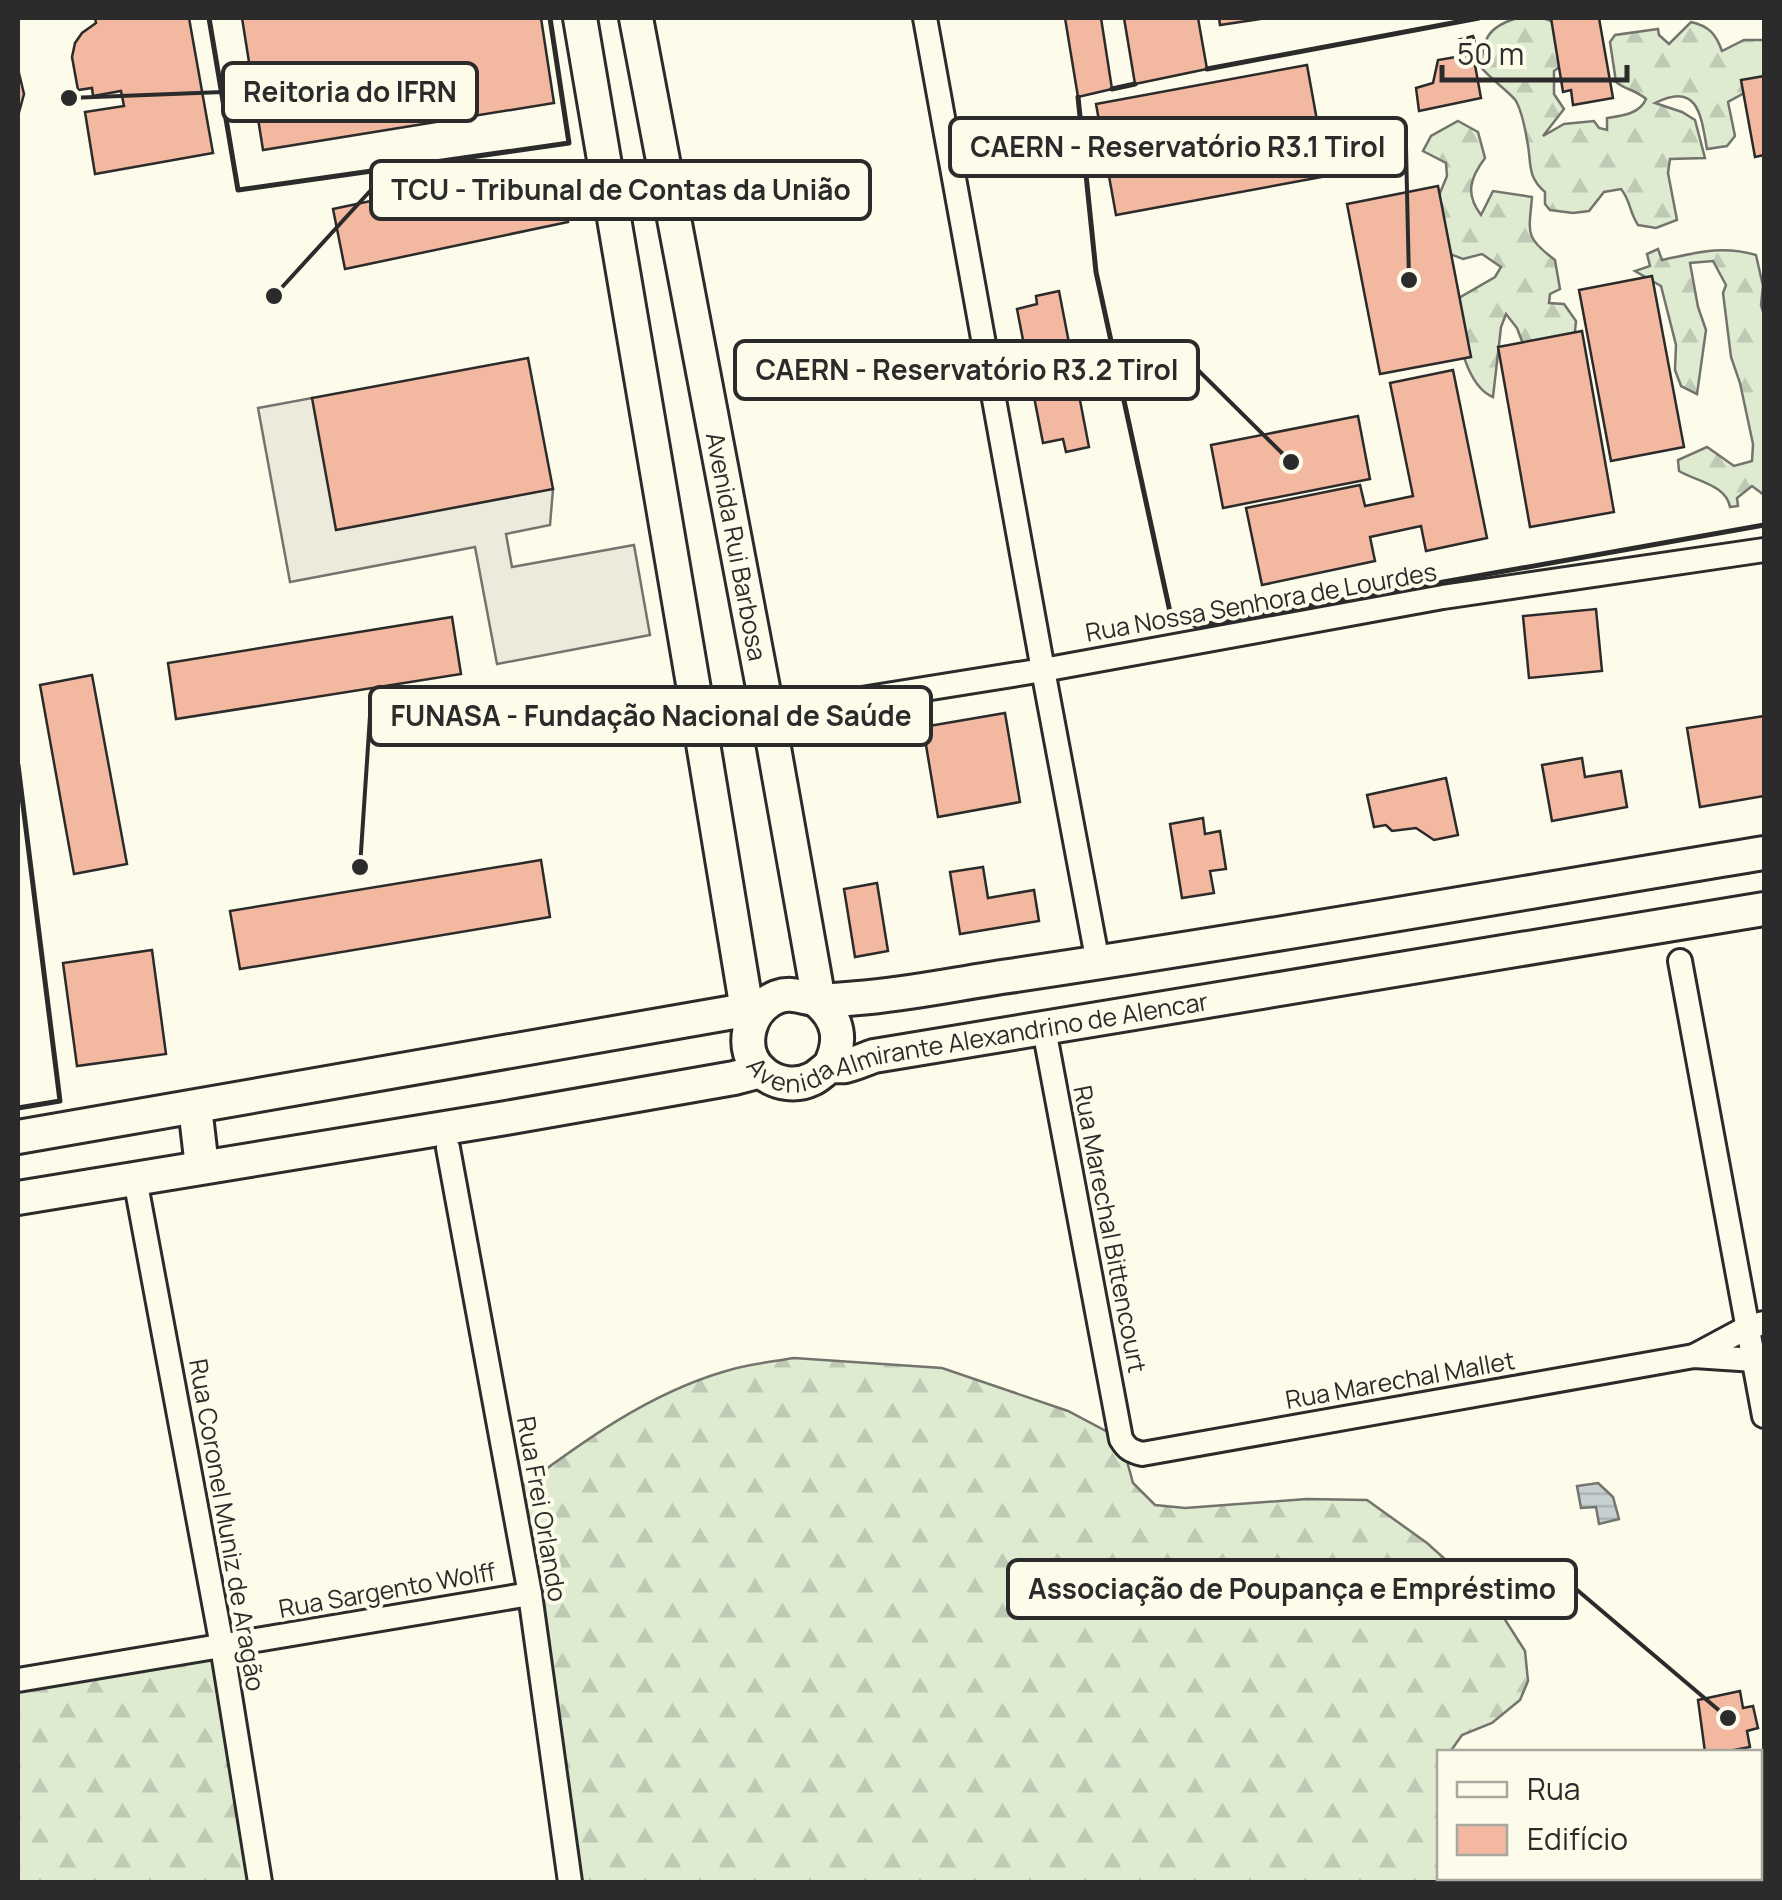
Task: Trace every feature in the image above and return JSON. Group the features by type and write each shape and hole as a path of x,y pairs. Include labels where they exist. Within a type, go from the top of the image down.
{"main road":[{"path":"580,18 745,998 754,1016"},
{"name":"Avenida Rui Barbosa","path":"636,18 768,714 816,1000 826,1008 837,1030 838,1043 829,1066"},
{"path":"761,1071 748,1045 754,1016 775,998 789,994 816,1000 870,996 1764,853"},
{"name":"Avenida Almirante Alexandrino de Alencar","path":"18,1198 506,1118 761,1071 778,1082 796,1084 814,1079 829,1066 845,1066 874,1056 1764,909"},
{"path":"810,953 829,979 870,996"},
{"path":"870,996 850,1006 845,1027 854,1046 874,1056"},
{"path":"18,1137 734,1012 754,1016"},
{"path":"195,1106 202,1167"}],"street":[{"path":"925,18 1098,962"},
{"name":"Rua Nossa Senhora de Lourdes","path":"768,714 1043,670 1443,597 1764,550"},
{"path":"1680,962 1756,1325 1764,1416"},
{"name":"Rua Marechal Bittencourt","path":"1044,1028 1121,1439"},
{"name":"Rua Frei Orlando","path":"448,1148 530,1594 570,1882"},
{"name":"Rua Coronel Muniz de Aragão","path":"135,1178 222,1646 260,1882"},
{"name":"Rua Marechal Mallet","path":"1694,1356 1756,1325"},
{"name":"Rua Marechal Mallet","path":"1121,1439 1126,1448 1142,1454 1694,1356 1760,1360"},
{"name":"Rua Sargento Wolff","path":"18,1680 530,1594"}],"green space":[{"path":"1517,18 1543,18 1557,23 1567,61 1554,71 1554,94 1564,109 1543,136 1564,124 1594,121 1607,130 1607,118 1630,113 1643,104 1646,99 1616,82 1610,42 1615,35 1658,29 1669,44 1691,22 1711,32 1722,51 1744,40 1764,40 1764,77 1755,87 1728,102 1735,136 1727,146 1707,149 1699,114 1689,99 1669,97 1655,103 1695,120 1705,158 1670,159 1668,173 1677,220 1656,228 1638,225 1621,189 1604,192 1589,211 1550,210 1545,204 1545,192 1532,174 1518,105 1481,67 1489,35 1499,25"},
{"path":"1458,121 1478,132 1485,158 1471,186 1476,207 1481,215 1493,191 1532,197 1531,233 1538,246 1555,260 1560,289 1550,294 1549,303 1564,304 1576,321 1574,341 1525,349 1506,314 1493,397 1483,391 1469,369 1452,302 1495,277 1501,267 1482,254 1463,259 1437,249 1435,205 1447,176 1446,163 1423,151 1431,136"},
{"path":"1658,249 1662,260 1720,250 1756,255 1764,315 1764,495 1752,486 1737,498 1738,506 1730,507 1717,489 1679,471 1678,460 1707,447 1734,466 1752,461 1753,444 1731,357 1723,293 1726,285 1713,261 1690,263 1706,330 1697,394 1681,386 1675,370 1676,345 1661,286 1635,271 1650,266 1647,254"},
{"path":"794,1358 942,1368 1068,1411 1121,1439 1133,1483 1155,1505 1185,1508 1307,1499 1367,1500 1427,1543 1485,1595 1525,1651 1528,1681 1520,1700 1492,1723 1462,1735 1451,1750 1437,1750 1437,1880 1502,1882 570,1882 512,1494 641,1407 697,1381 751,1365"},
{"path":"222,1646 260,1882 18,1882 18,1680"}],"shaded area":[{"path":"312,398 553,489 550,525 506,534 512,567 634,545 650,635 497,664 475,547 290,582 258,408"},
{"path":"1598,1483 1613,1497 1619,1519 1599,1524 1596,1507 1581,1508 1577,1486"}],"building":[{"path":"95,18 189,18 213,153 95,174 85,112 124,106 121,91 93,96 92,88 78,90 72,57 75,43 96,23"},
{"path":"242,18 541,18 554,103 263,150"},
{"path":"1065,18 1101,18 1112,89 1078,97"},
{"path":"1124,18 1198,18 1207,69 1135,84"},
{"path":"1219,18 1267,18 1220,25"},
{"path":"1551,18 1599,18 1613,98 1573,105 1571,90 1563,92"},
{"path":"1473,36 1476,45 1460,49 1458,40"},
{"path":"1473,54 1481,98 1419,111 1416,88 1433,83 1438,60"},
{"path":"1307,65 1327,176 1116,215 1096,104"},
{"path":"18,69 24,94 18,116"},
{"path":"1764,76 1764,155 1755,157 1741,80"},
{"path":"555,162 568,222 345,269 333,209"},
{"path":"1438,186 1471,357 1380,374 1347,204"},
{"path":"1652,276 1684,447 1611,461 1579,290"},
{"path":"1059,291 1089,447 1066,452 1063,439 1043,443 1017,309 1037,304 1036,296"},
{"path":"1582,331 1614,512 1530,527 1498,347"},
{"path":"528,358 553,489 336,530 312,398"},
{"path":"1453,370 1487,538 1426,551 1421,526 1370,537 1375,561 1262,585 1246,508 1360,485 1365,506 1413,496 1390,383"},
{"path":"1358,416 1370,479 1223,508 1211,445"},
{"path":"1596,609 1602,671 1529,678 1523,616"},
{"path":"452,617 461,674 176,719 168,663"},
{"path":"92,675 127,864 74,874 40,685"},
{"path":"1005,713 1020,802 938,817 923,727"},
{"path":"1764,716 1764,796 1700,807 1687,728"},
{"path":"1582,758 1585,777 1621,771 1627,807 1552,821 1542,765"},
{"path":"1446,778 1458,835 1434,840 1416,828 1392,831 1386,825 1374,827 1367,795"},
{"path":"1203,818 1205,834 1220,831 1226,869 1210,871 1214,893 1182,898 1170,824"},
{"path":"541,860 550,917 240,969 230,911"},
{"path":"983,867 988,898 1034,890 1039,921 960,934 950,872"},
{"path":"877,883 888,951 855,957 844,889"},
{"path":"152,950 166,1054 77,1066 63,963"},
{"path":"1740,1691 1743,1708 1753,1706 1758,1728 1747,1731 1750,1747 1705,1750 1698,1700"}],"wall":[{"path":"209,18 238,190 569,143 550,18"},
{"path":"1207,69 1479,18"},
{"path":"1112,89 1135,84"},
{"path":"1078,97 1096,272 1170,612 1196,626 1764,525"},
{"path":"18,765 60,1101 18,1108"}],"place":[{"name":"Reitoria do IFRN","path":"69,98"},
{"name":"CAERN - Reservatório R3.1 Tirol","path":"1409,280"},
{"name":"TCU - Tribunal de Contas da União","path":"274,296"},
{"name":"CAERN - Reservatório R3.2 Tirol","path":"1291,462"},
{"name":"FUNASA - Fundação Nacional de Saúde","path":"360,867"},
{"name":"Associação de Poupança e Empréstimo","path":"1728,1718"}]}
